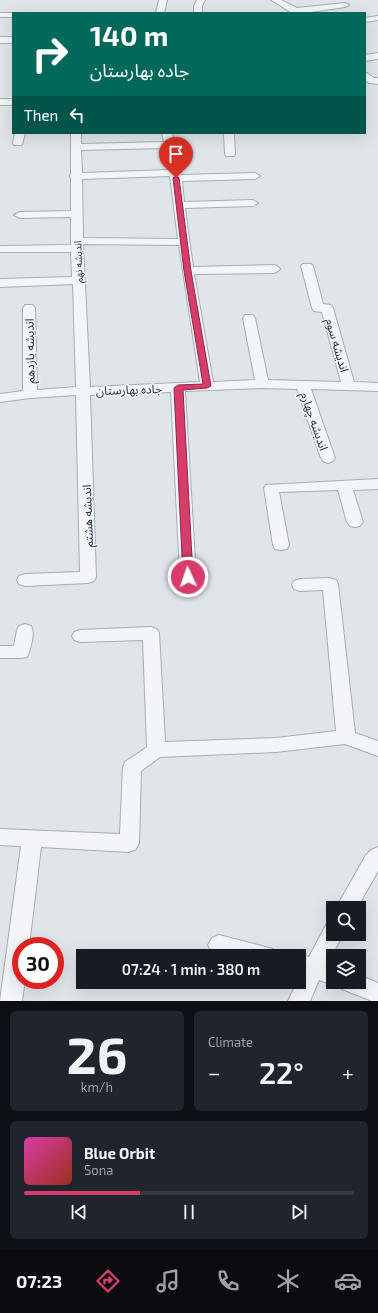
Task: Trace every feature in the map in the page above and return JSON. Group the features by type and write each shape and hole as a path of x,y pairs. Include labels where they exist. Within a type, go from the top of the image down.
{"street":[{"path":"160,12 162,0"},
{"path":"198,12 198,6 201,0"},
{"path":"276,1 294,0"},
{"path":"276,1 297,12 346,5"},
{"path":"0,15 12,15"},
{"path":"366,20 378,18"},
{"path":"0,40 12,40"},
{"path":"366,58 378,56"},
{"path":"366,76 376,84"},
{"path":"0,102 12,102"},
{"name":"اندیشه نهم","path":"76,134 75,176 78,280 84,391"},
{"path":"166,134 175,176 188,271 207,386"},
{"path":"229,134 230,154"},
{"path":"75,147 169,145"},
{"path":"75,176 255,176"},
{"path":"179,205 254,203"},
{"path":"20,215 76,214"},
{"path":"0,249 184,242"},
{"name":"اندیشه سوم","path":"307,266 318,308 327,308 349,387"},
{"path":"188,271 274,268"},
{"path":"0,284 78,280"},
{"name":"اندیشه یازدهم","path":"29,308 30,394"},
{"path":"249,318 262,384"},
{"name":"جاده بهارستان","path":"0,398 30,394 84,391 262,384 378,387"},
{"name":"اندیشه چهارم","path":"302,384 328,458"},
{"path":"178,388 188,577"},
{"name":"اندیشه هشتم","path":"25,580 88,577 84,391"},
{"path":"281,545 271,488 378,484"},
{"path":"344,486 355,522"},
{"path":"300,585 330,584 346,737"},
{"path":"0,652 21,652 25,630"},
{"path":"80,636 151,633 156,750"},
{"path":"0,837 129,843 132,767 156,750 276,745 346,737 378,749"},
{"path":"12,1001 32,839"},
{"path":"350,901 373,861 378,856"},
{"path":"299,1001 329,941"},
{"path":"219,945 236,949"},
{"path":"366,988 378,993"}],"route":[{"path":"176,178 188,271 207,386 178,388 188,577"}]}
